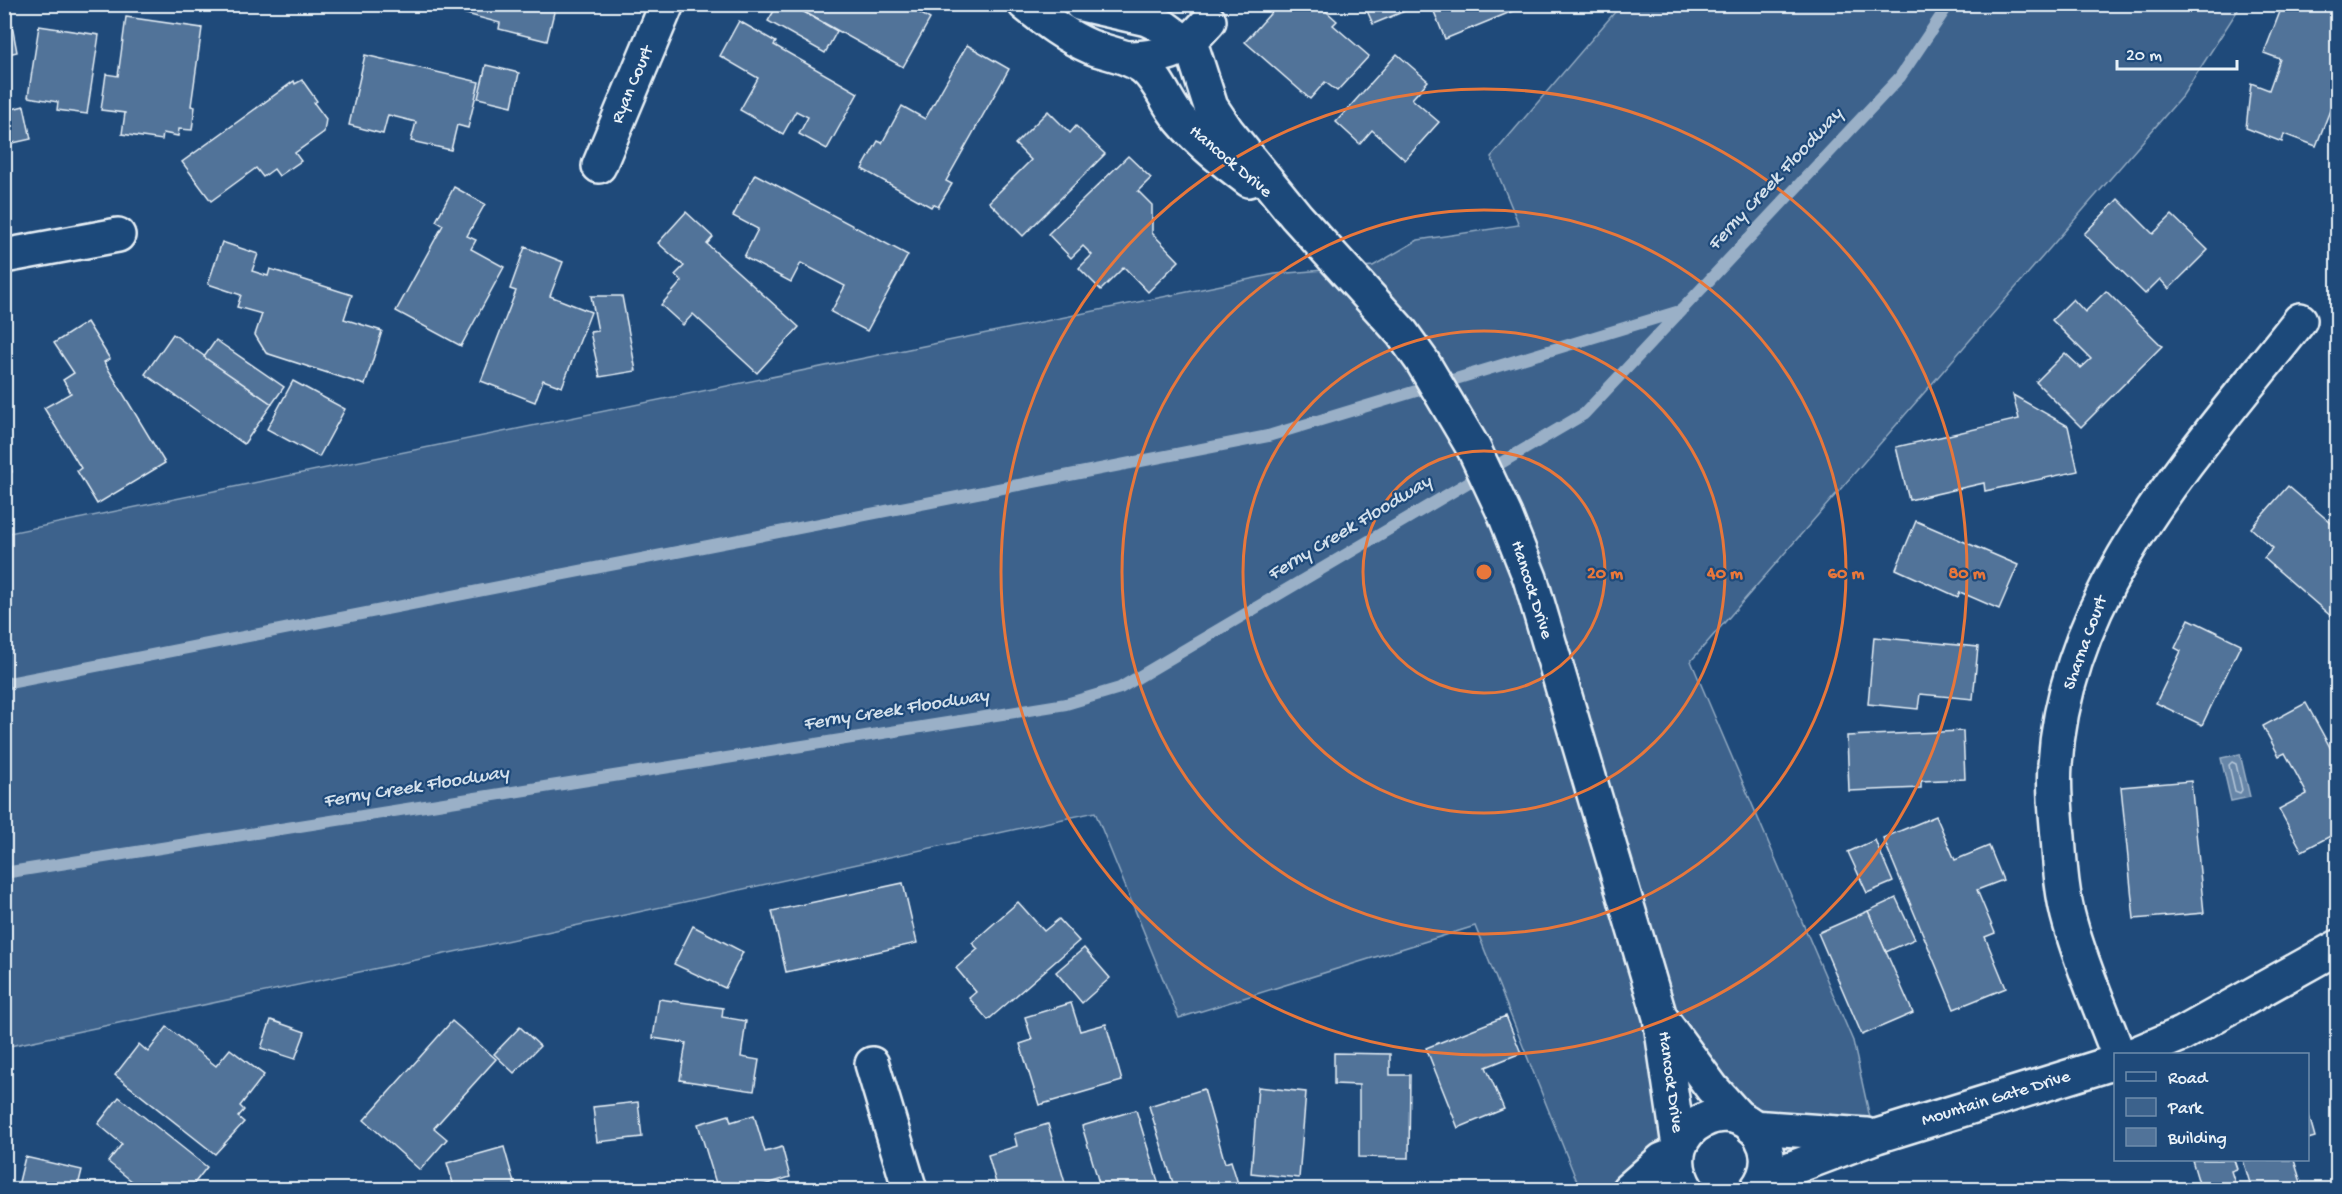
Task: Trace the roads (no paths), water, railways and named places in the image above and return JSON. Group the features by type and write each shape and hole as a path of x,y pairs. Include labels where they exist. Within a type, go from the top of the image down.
{"street":[{"name":"Ryan Court","path":"598,166 667,4"},
{"path":"1025,4 1068,35 1093,48 1174,31"},
{"path":"1081,4 1174,31"},
{"name":"Hancock Drive","path":"1174,31 1158,69 1166,98 1199,139 1296,216"},
{"name":"Hancock Drive","path":"1174,31 1211,107 1227,131 1296,216 1402,333 1422,361 1474,448 1505,515 1530,578 1660,1017 1681,1179 1687,1190"},
{"path":"4,256 118,234"},
{"name":"Sharna Court","path":"2118,1053 2069,922 2060,860 2055,765 2061,717 2071,672 2091,618 2117,565 2136,535 2300,320"},
{"path":"2137,1053 2182,1034 2337,947"},
{"name":"Hancock Drive","path":"1660,1017 1712,1088 1762,1138 1767,1153 1767,1168 1759,1186"},
{"name":"Mountain Gate Drive","path":"1759,1186 1776,1174 1876,1136 2114,1062"},
{"path":"872,1064 910,1190"},
{"name":"Mountain Gate Drive","path":"1678,1150 1686,1133 1696,1123 1710,1117 1724,1115 1745,1122 1876,1136"},
{"path":"1628,1190 1662,1160 1678,1150"}],"water":[{"path":"2240,754 2250,797 2231,801 2221,758"}],"waterway":[{"name":"Ferny Creek Floodway","path":"4,873 1066,704 1120,688 1584,414 1900,77 1949,4"},
{"name":"Ferny Creek Floodway","path":"4,684 1268,436 1680,311"}]}
